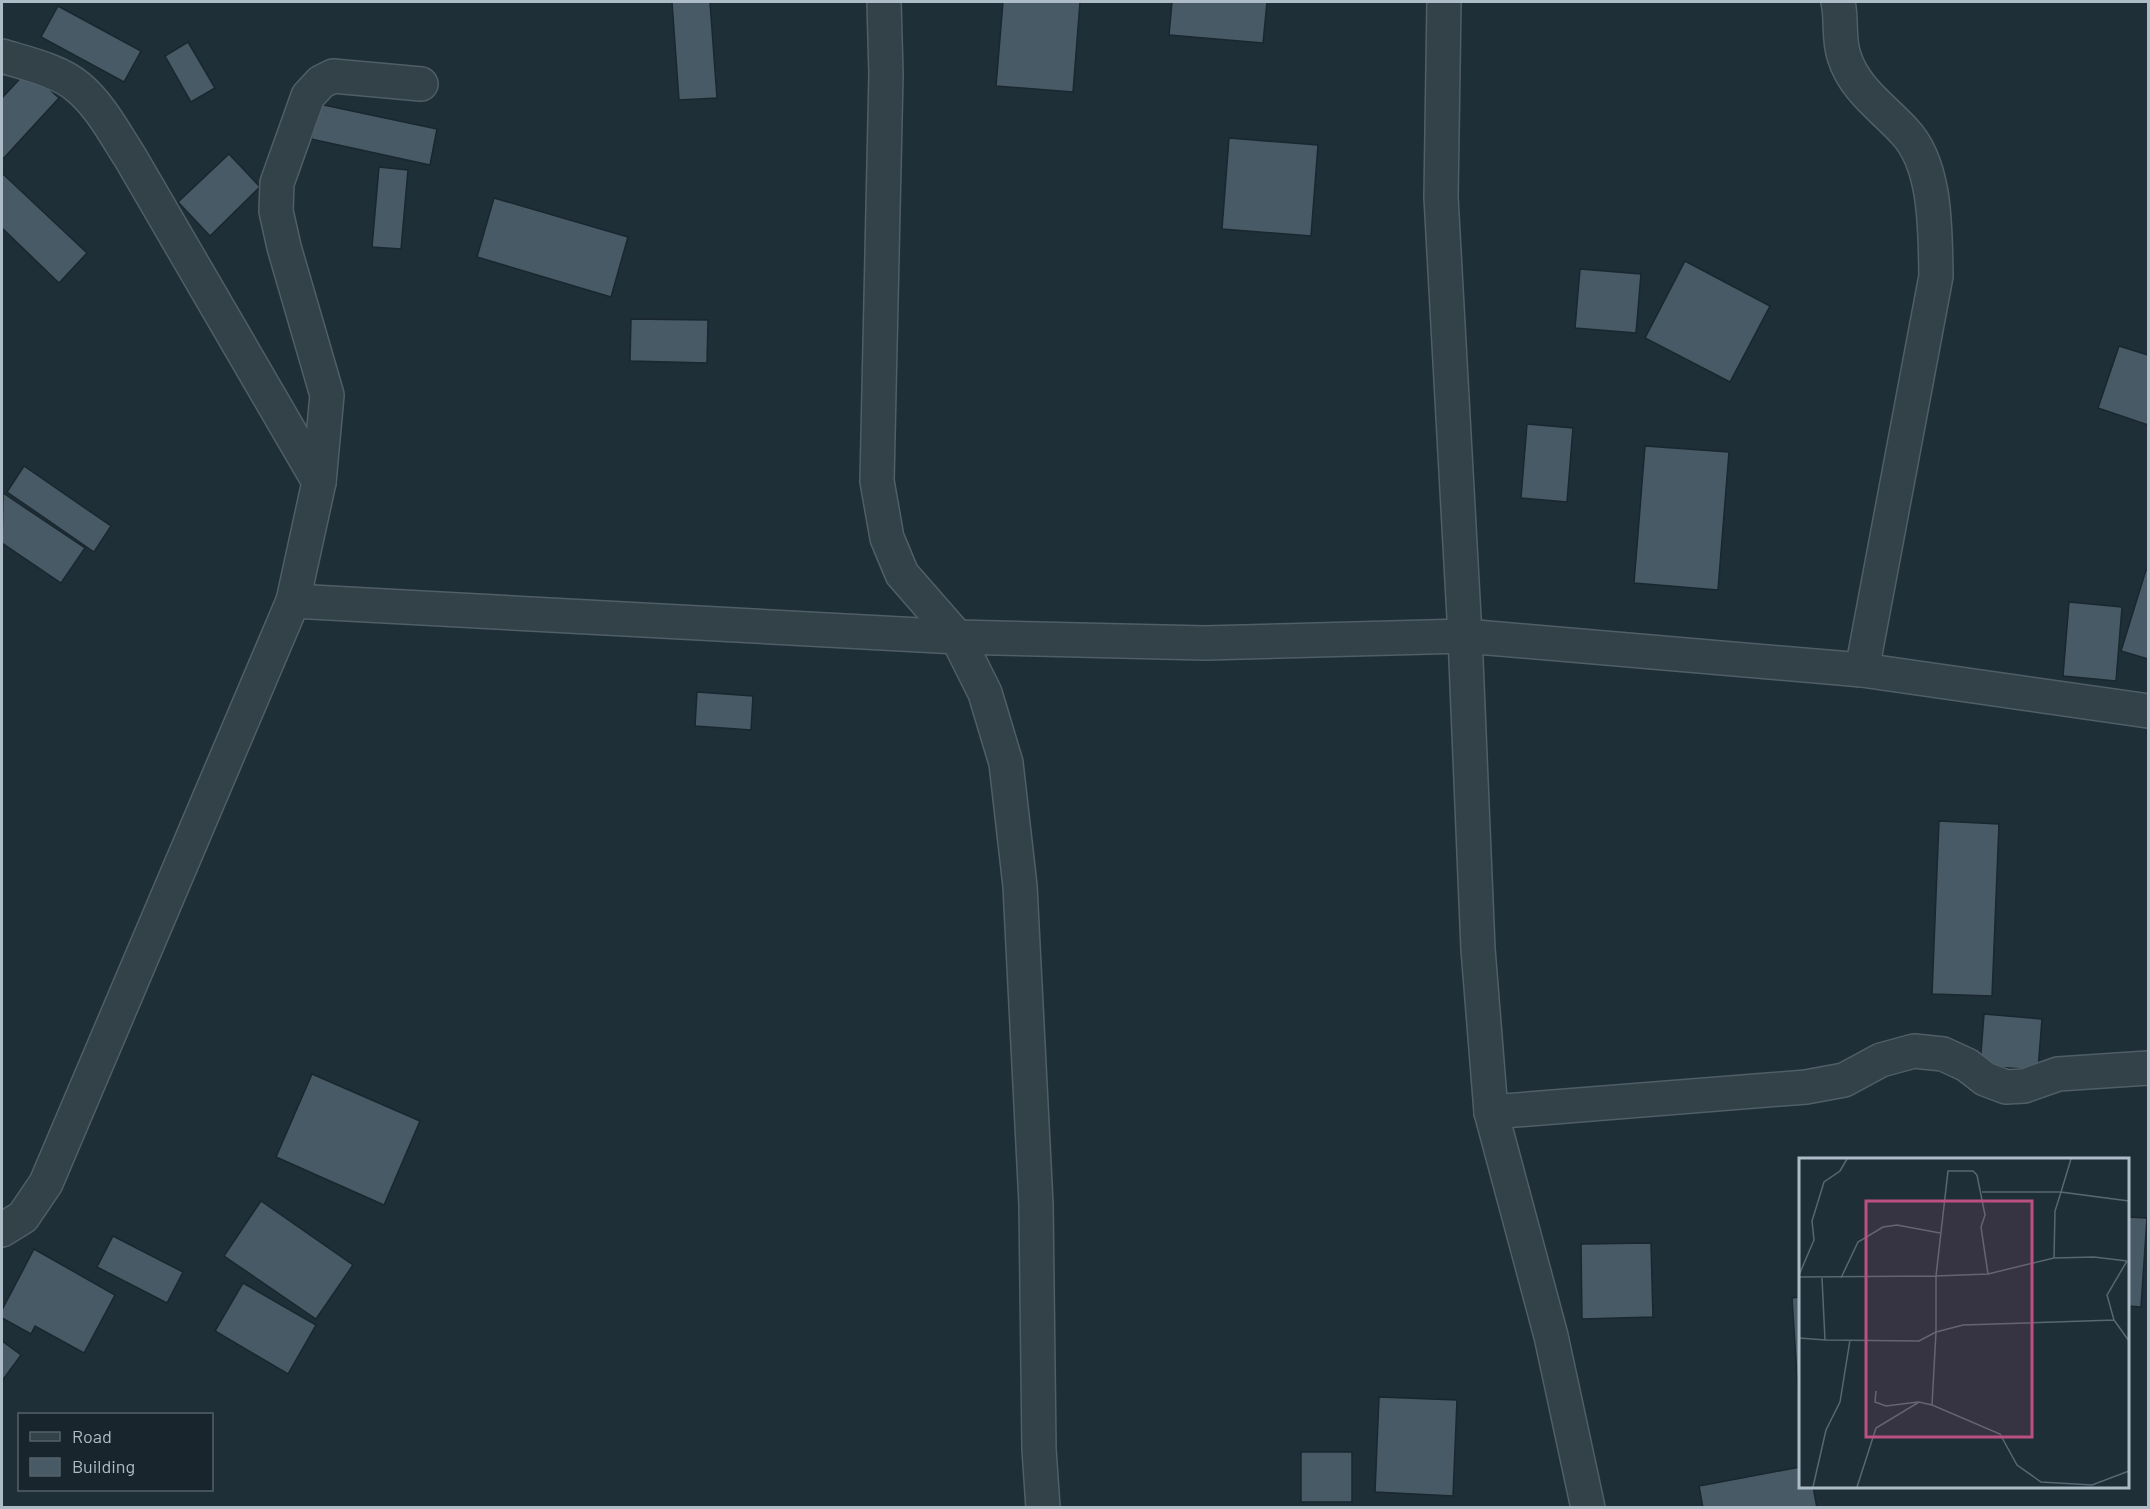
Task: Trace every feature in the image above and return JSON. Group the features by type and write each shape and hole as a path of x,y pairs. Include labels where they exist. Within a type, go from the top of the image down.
{"street":[{"path":"884,2 886,86 877,481 887,538 902,574 957,637 985,693 1006,763 1020,886 1036,1204 1039,1449 1043,1508"},
{"path":"1444,2 1441,197 1465,636 1478,949 1491,1112 1551,1336 1588,1508"},
{"path":"1838,2 1844,57 1858,86 1905,132 1920,154 1929,184 1935,223 1936,276 1862,670"},
{"path":"2,56 45,69 78,86 104,116 319,482"},
{"path":"2,1230 23,1217 46,1183 293,601 319,482 327,395 284,247 276,211 277,183 308,96 321,82 333,76 421,84"},
{"path":"293,601 957,637 1205,644 1465,636 1862,670 2148,711"},
{"path":"1491,1112 1806,1087 1845,1080 1881,1060 1914,1051 1943,1054 1967,1065 1985,1079 2006,1087 2025,1086 2058,1074 2148,1068"}],"building":[{"path":"672,2 710,2 717,98 679,100"},
{"path":"1003,2 1080,2 1073,92 996,86"},
{"path":"1172,2 1267,2 1263,43 1169,35"},
{"path":"58,6 141,51 124,82 41,37"},
{"path":"188,42 215,88 191,102 165,56"},
{"path":"28,70 59,98 2,160 2,98"},
{"path":"319,104 437,129 430,165 311,139"},
{"path":"1229,138 1318,145 1311,236 1222,229"},
{"path":"229,154 260,187 210,236 178,202"},
{"path":"379,167 408,170 401,249 372,247"},
{"path":"3,174 87,253 59,283 2,228"},
{"path":"494,198 628,237 611,297 477,257"},
{"path":"1685,261 1770,306 1730,382 1645,338"},
{"path":"1580,269 1641,274 1636,333 1575,328"},
{"path":"631,319 708,320 707,363 630,361"},
{"path":"2119,346 2148,355 2148,425 2098,408"},
{"path":"1527,424 1573,428 1567,502 1521,498"},
{"path":"1645,446 1729,452 1718,590 1634,583"},
{"path":"24,466 111,526 94,552 7,492"},
{"path":"3,493 85,548 61,583 2,543"},
{"path":"2146,570 2148,570 2148,659 2121,651"},
{"path":"2069,602 2122,607 2116,681 2063,676"},
{"path":"697,692 753,696 751,730 695,726"},
{"path":"1939,821 1999,824 1992,996 1932,994"},
{"path":"1984,1014 2042,1019 2038,1070 1980,1066"},
{"path":"312,1074 420,1121 384,1205 276,1157"},
{"path":"261,1201 353,1265 316,1319 224,1256"},
{"path":"2129,1217 2147,1218 2141,1307 2129,1306"},
{"path":"113,1236 183,1272 167,1303 97,1267"},
{"path":"1651,1243 1653,1317 1582,1319 1581,1244"},
{"path":"34,1249 115,1295 84,1353 35,1326 31,1334 2,1318 2,1310"},
{"path":"243,1283 316,1325 288,1374 215,1331"},
{"path":"1799,1297 1799,1408 1792,1298"},
{"path":"2,1341 21,1355 2,1381"},
{"path":"1379,1397 1457,1400 1453,1496 1375,1492"},
{"path":"1301,1452 1352,1452 1352,1502 1301,1502"},
{"path":"1799,1467 1799,1488 1813,1488 1817,1508 1703,1508 1699,1486"}]}
